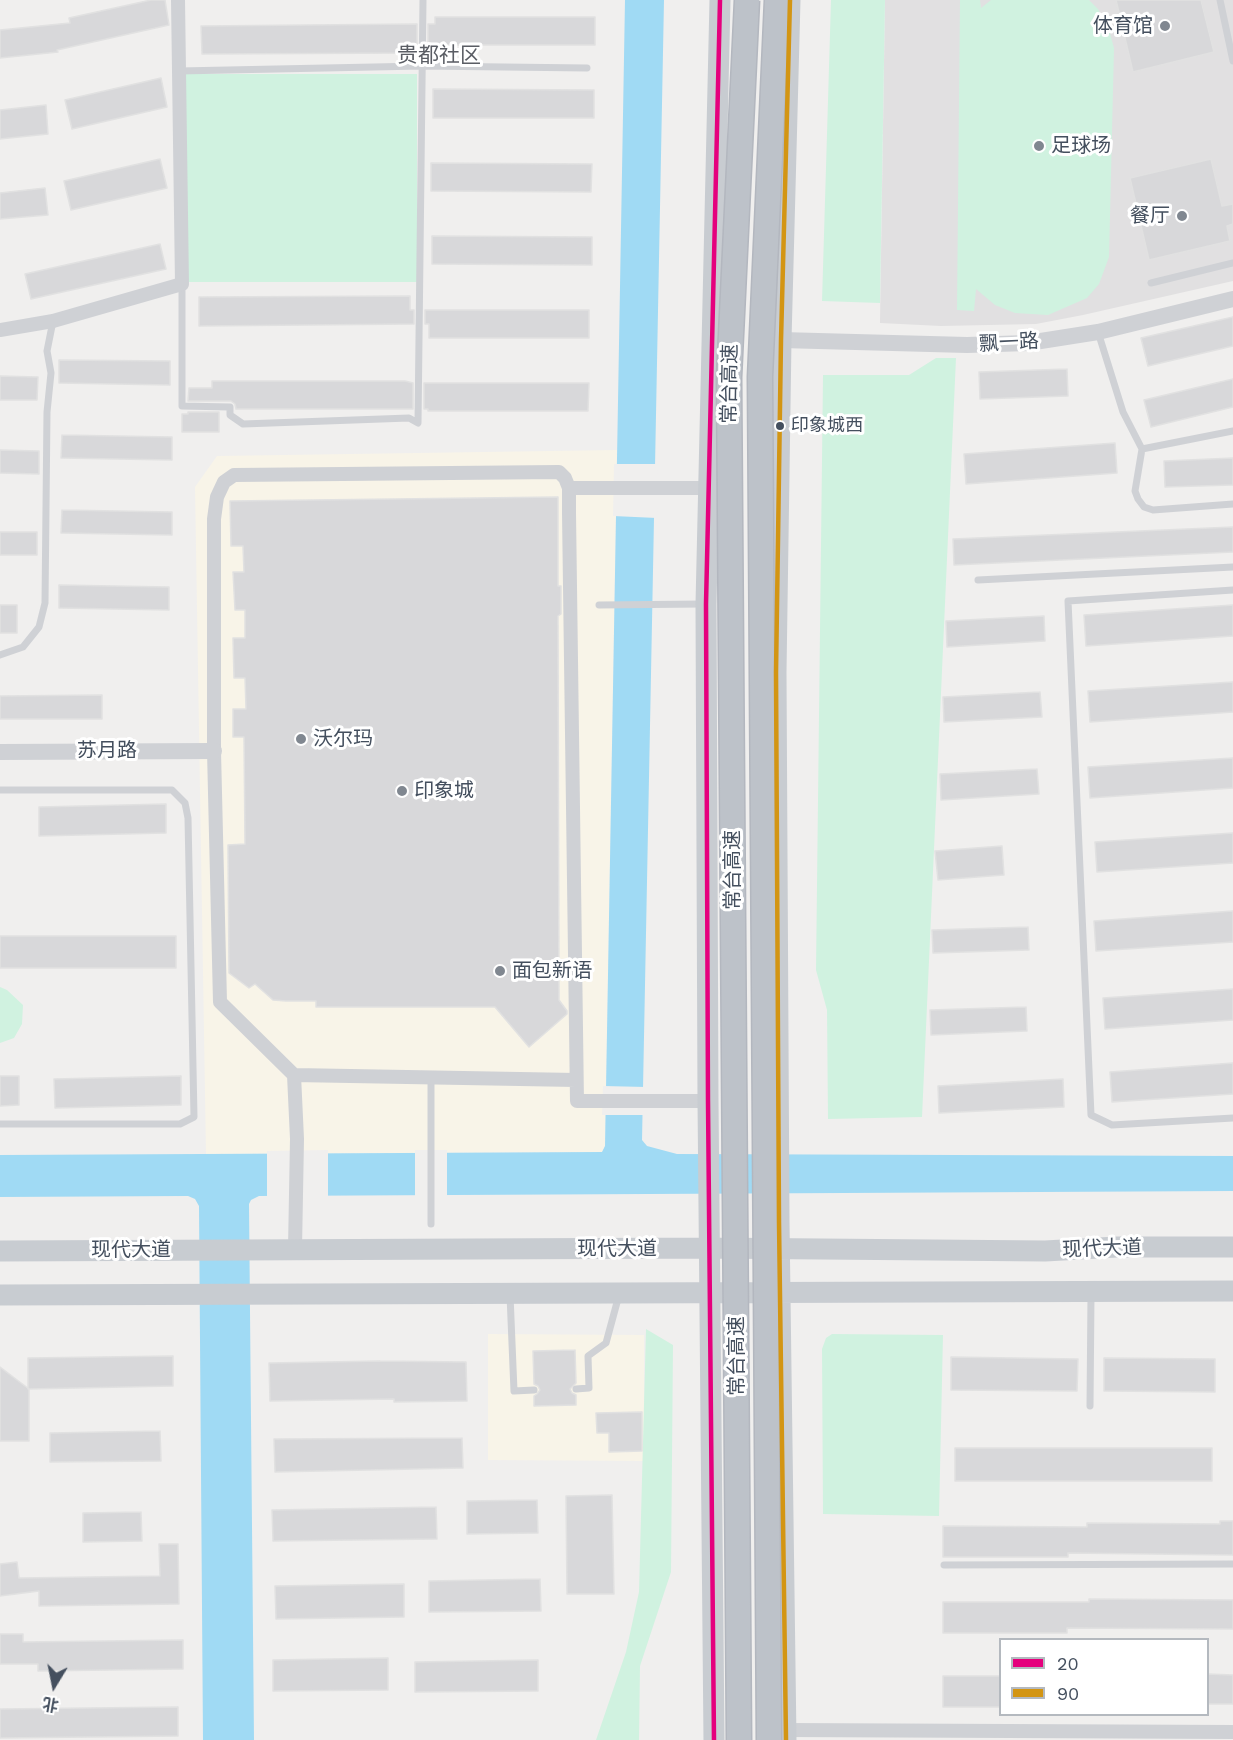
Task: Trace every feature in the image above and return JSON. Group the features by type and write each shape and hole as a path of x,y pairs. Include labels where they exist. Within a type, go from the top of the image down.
{"highway":[{"name":"常台高速","path":"740,1740 729,377 747,0"},
{"name":"常台高速","path":"777,0 760,377 780,1737"}],"main road":[{"path":"714,1740 706,604 720,0"},
{"path":"780,1737 780,1204 776,672 781,340 790,0"},
{"name":"现代大道","path":"0,1251 709,1248 1045,1251 1233,1247"},
{"path":"0,1295 1233,1291"}],"street":[{"path":"0,330 53,321 182,284 178,0"},
{"name":"飘一路","path":"781,340 998,345 1063,339 1233,299"},
{"path":"295,1250 297,1139 294,1075 220,1002 214,751 213,519 217,497 224,482 234,475 559,472 565,478 569,488 577,1101 708,1101"},
{"path":"569,488 708,488"},
{"name":"苏月路","path":"0,752 214,751"},
{"path":"294,1075 576,1080"},
{"path":"780,1737 1233,1732"}],"lane":[{"path":"182,284 182,406 230,406 230,415 243,424 409,418 418,423 423,0"},
{"path":"1220,0 1230,29 1233,61"},
{"path":"179,71 422,66 587,68"},
{"path":"1151,283 1233,263"},
{"path":"0,655 23,647 39,627 45,603 47,412 51,373 47,351 53,321"},
{"path":"1098,332 1123,412 1142,449 1135,491 1144,507 1163,510 1233,504"},
{"path":"1142,449 1233,431"},
{"path":"978,580 1233,567"},
{"path":"1233,591 1068,601 1091,1114 1112,1125 1233,1118"},
{"path":"599,605 706,604"},
{"path":"0,790 172,790 185,803 188,827 194,1117 180,1124 0,1124"},
{"path":"431,1078 431,1224"},
{"path":"1090,1406 1091,1292"},
{"path":"510,1293 514,1391 534,1390"},
{"path":"576,1389 589,1388 588,1356 606,1343 619,1293"},
{"path":"944,1565 1233,1564"}],"shaded area":[{"path":"885,0 1233,0 1233,281 1036,324 941,326 880,323"},
{"name":"印象城","path":"617,450 605,1146 602,1152 206,1154 195,487 217,456"},
{"path":"488,1334 644,1335 644,1461 488,1460"}],"green space":[{"path":"831,0 885,0 880,303 822,301"},
{"path":"960,0 980,0 981,8 991,0 1089,0 1098,9 1109,30 1114,48 1109,257 1099,284 1087,298 1048,315 1015,313 995,305 976,289 974,311 957,310"},
{"path":"186,74 417,74 417,282 186,282"},
{"path":"936,358 956,358 922,1117 828,1119 827,1010 816,970 823,375 909,375"},
{"path":"0,987 7,990 23,1005 22,1024 14,1038 0,1043"},
{"path":"646,1329 673,1345 671,1572 640,1666 639,1740 596,1740 626,1652 639,1592"},
{"path":"832,1334 943,1335 939,1516 823,1514 822,1349 826,1338"}],"water":[{"path":"625,0 664,0 642,1140 647,1146 677,1154 1233,1156 1233,1191 259,1196 251,1200 249,1204 254,1740 203,1740 199,1206 195,1199 188,1196 0,1197 0,1155 602,1152 605,1146"}],"pier":[{"path":"614,464 658,464 657,518 613,516"},
{"path":"603,1086 646,1087 646,1115 602,1115"},
{"path":"328,1150 328,1199 267,1199 267,1151"},
{"path":"415,1150 447,1150 447,1198 415,1198"}],"building":[{"path":"151,0 165,0 169,25 57,50 58,52 0,58 0,30 70,23 69,18"},
{"name":"体育馆","path":"1116,0 1201,0 1214,52 1133,72"},
{"path":"435,17 595,17 595,45 428,45 428,24 435,24"},
{"path":"417,24 417,45 412,45 413,53 202,54 201,26"},
{"path":"161,78 167,107 72,129 65,100"},
{"path":"433,89 594,90 594,118 433,118"},
{"path":"46,105 48,134 0,139 0,110"},
{"path":"160,159 167,188 71,210 64,181"},
{"name":"餐厅","path":"1211,159 1222,206 1233,204 1233,224 1227,226 1230,241 1149,260 1130,178"},
{"path":"431,163 592,164 591,192 431,191"},
{"path":"45,188 48,215 0,219 0,193"},
{"path":"432,236 592,237 592,265 432,264"},
{"path":"160,244 166,269 31,299 25,274"},
{"path":"410,296 410,310 414,310 414,324 199,326 199,297"},
{"path":"425,310 589,310 589,338 429,338 429,324 425,324"},
{"path":"1233,317 1233,346 1148,366 1141,338"},
{"path":"59,360 170,361 170,385 59,383"},
{"path":"1067,369 1068,396 980,399 979,372"},
{"path":"0,376 38,377 37,400 0,400"},
{"path":"1233,379 1233,407 1151,427 1144,400"},
{"path":"212,381 405,381 413,383 413,409 236,409 235,404 231,401 188,401 189,388 212,388"},
{"path":"424,383 589,383 588,411 428,411 424,409"},
{"path":"188,412 219,412 219,432 182,432 182,414 188,414"},
{"path":"62,435 172,437 172,460 61,458"},
{"path":"1115,443 1117,473 966,484 964,454"},
{"path":"0,450 39,451 39,474 0,473"},
{"path":"1233,458 1233,485 1165,487 1164,461"},
{"name":"印象城","path":"558,497 558,586 561,586 561,614 558,616 559,1000 567,1014 529,1047 495,1007 316,1007 316,1001 273,1000 255,984 249,988 229,973 228,845 245,844 244,737 233,737 233,709 246,709 245,678 234,678 233,638 245,638 245,610 235,610 233,572 244,572 243,546 231,546 230,501"},
{"path":"62,510 172,512 172,535 61,533"},
{"path":"1233,527 1233,552 954,565 953,539"},
{"path":"0,532 37,532 37,555 0,555"},
{"path":"59,585 169,587 169,610 59,608"},
{"path":"0,605 17,605 17,633 0,633"},
{"path":"1233,605 1233,636 1086,646 1084,615"},
{"path":"1044,616 1045,641 947,647 946,621"},
{"path":"1233,682 1233,712 1090,722 1088,691"},
{"path":"1040,692 1042,717 944,722 943,697"},
{"path":"102,695 102,719 0,719 0,696"},
{"path":"1233,758 1233,788 1090,798 1088,767"},
{"path":"1037,769 1039,794 941,800 940,774"},
{"path":"166,804 166,833 39,836 39,807"},
{"path":"1233,833 1233,863 1097,872 1095,842"},
{"path":"1002,846 1004,875 938,880 935,851"},
{"path":"1233,911 1233,942 1096,951 1094,921"},
{"path":"1028,927 1029,950 933,953 932,930"},
{"path":"0,936 176,936 176,968 0,968"},
{"path":"1233,989 1233,1020 1105,1029 1103,998"},
{"path":"1026,1007 1027,1031 931,1035 930,1010"},
{"path":"1233,1063 1233,1094 1112,1102 1110,1072"},
{"path":"0,1076 19,1076 19,1105 0,1106"},
{"path":"181,1076 181,1105 55,1108 54,1079"},
{"path":"1063,1079 1064,1107 939,1113 938,1086"},
{"path":"575,1350 576,1383 570,1389 576,1395 576,1405 534,1406 534,1396 540,1390 534,1384 533,1351"},
{"path":"173,1356 173,1386 28,1389 28,1358"},
{"path":"951,1357 1078,1359 1077,1391 951,1390"},
{"path":"1104,1358 1215,1359 1215,1392 1104,1391"},
{"path":"466,1362 467,1401 394,1402 394,1399 270,1401 269,1363"},
{"path":"0,1367 29,1389 29,1441 0,1441"},
{"path":"642,1412 642,1451 609,1452 609,1433 597,1433 596,1413"},
{"path":"160,1431 161,1461 50,1462 50,1433"},
{"path":"462,1438 463,1468 275,1472 274,1439"},
{"path":"955,1448 1212,1448 1212,1481 955,1481"},
{"path":"612,1495 614,1594 567,1594 566,1496"},
{"path":"537,1500 538,1533 467,1534 467,1501"},
{"path":"436,1507 437,1539 273,1541 272,1510"},
{"path":"141,1512 142,1541 83,1542 83,1513"},
{"path":"1220,1521 1233,1521 1233,1555 1068,1553 1068,1557 943,1557 943,1526 1087,1527 1087,1523 1220,1524"},
{"path":"159,1544 178,1544 179,1604 39,1606 39,1591 0,1596 0,1564 17,1562 19,1578 160,1576"},
{"path":"540,1579 541,1611 429,1612 429,1581"},
{"path":"404,1584 404,1617 276,1619 275,1586"},
{"path":"1089,1599 1233,1600 1233,1629 1067,1628 1067,1633 943,1633 943,1602 1089,1602"},
{"path":"0,1634 23,1634 23,1642 183,1640 183,1669 38,1671 38,1664 0,1664"},
{"path":"388,1658 388,1690 273,1691 273,1660"},
{"path":"538,1660 538,1691 415,1692 415,1662"},
{"path":"1209,1674 1233,1675 1233,1704 1209,1704"},
{"path":"943,1676 999,1676 999,1707 943,1707"},
{"path":"178,1707 178,1736 0,1738 0,1709"}],"transit line":[{"name":"20","path":"714,1740 706,604 720,0"},
{"name":"90","path":"786,1740 779,1222 776,672 781,340 790,0"}],"place":[{"name":"体育馆","path":"1165,26"},
{"name":"足球场","path":"1039,146"},
{"name":"餐厅","path":"1182,216"},
{"name":"印象城西","path":"780,426"},
{"name":"沃尔玛","path":"301,739"},
{"name":"印象城","path":"402,791"},
{"name":"面包新语","path":"500,971"}],"district":[{"name":"贵都社区","path":"439,56"}]}
